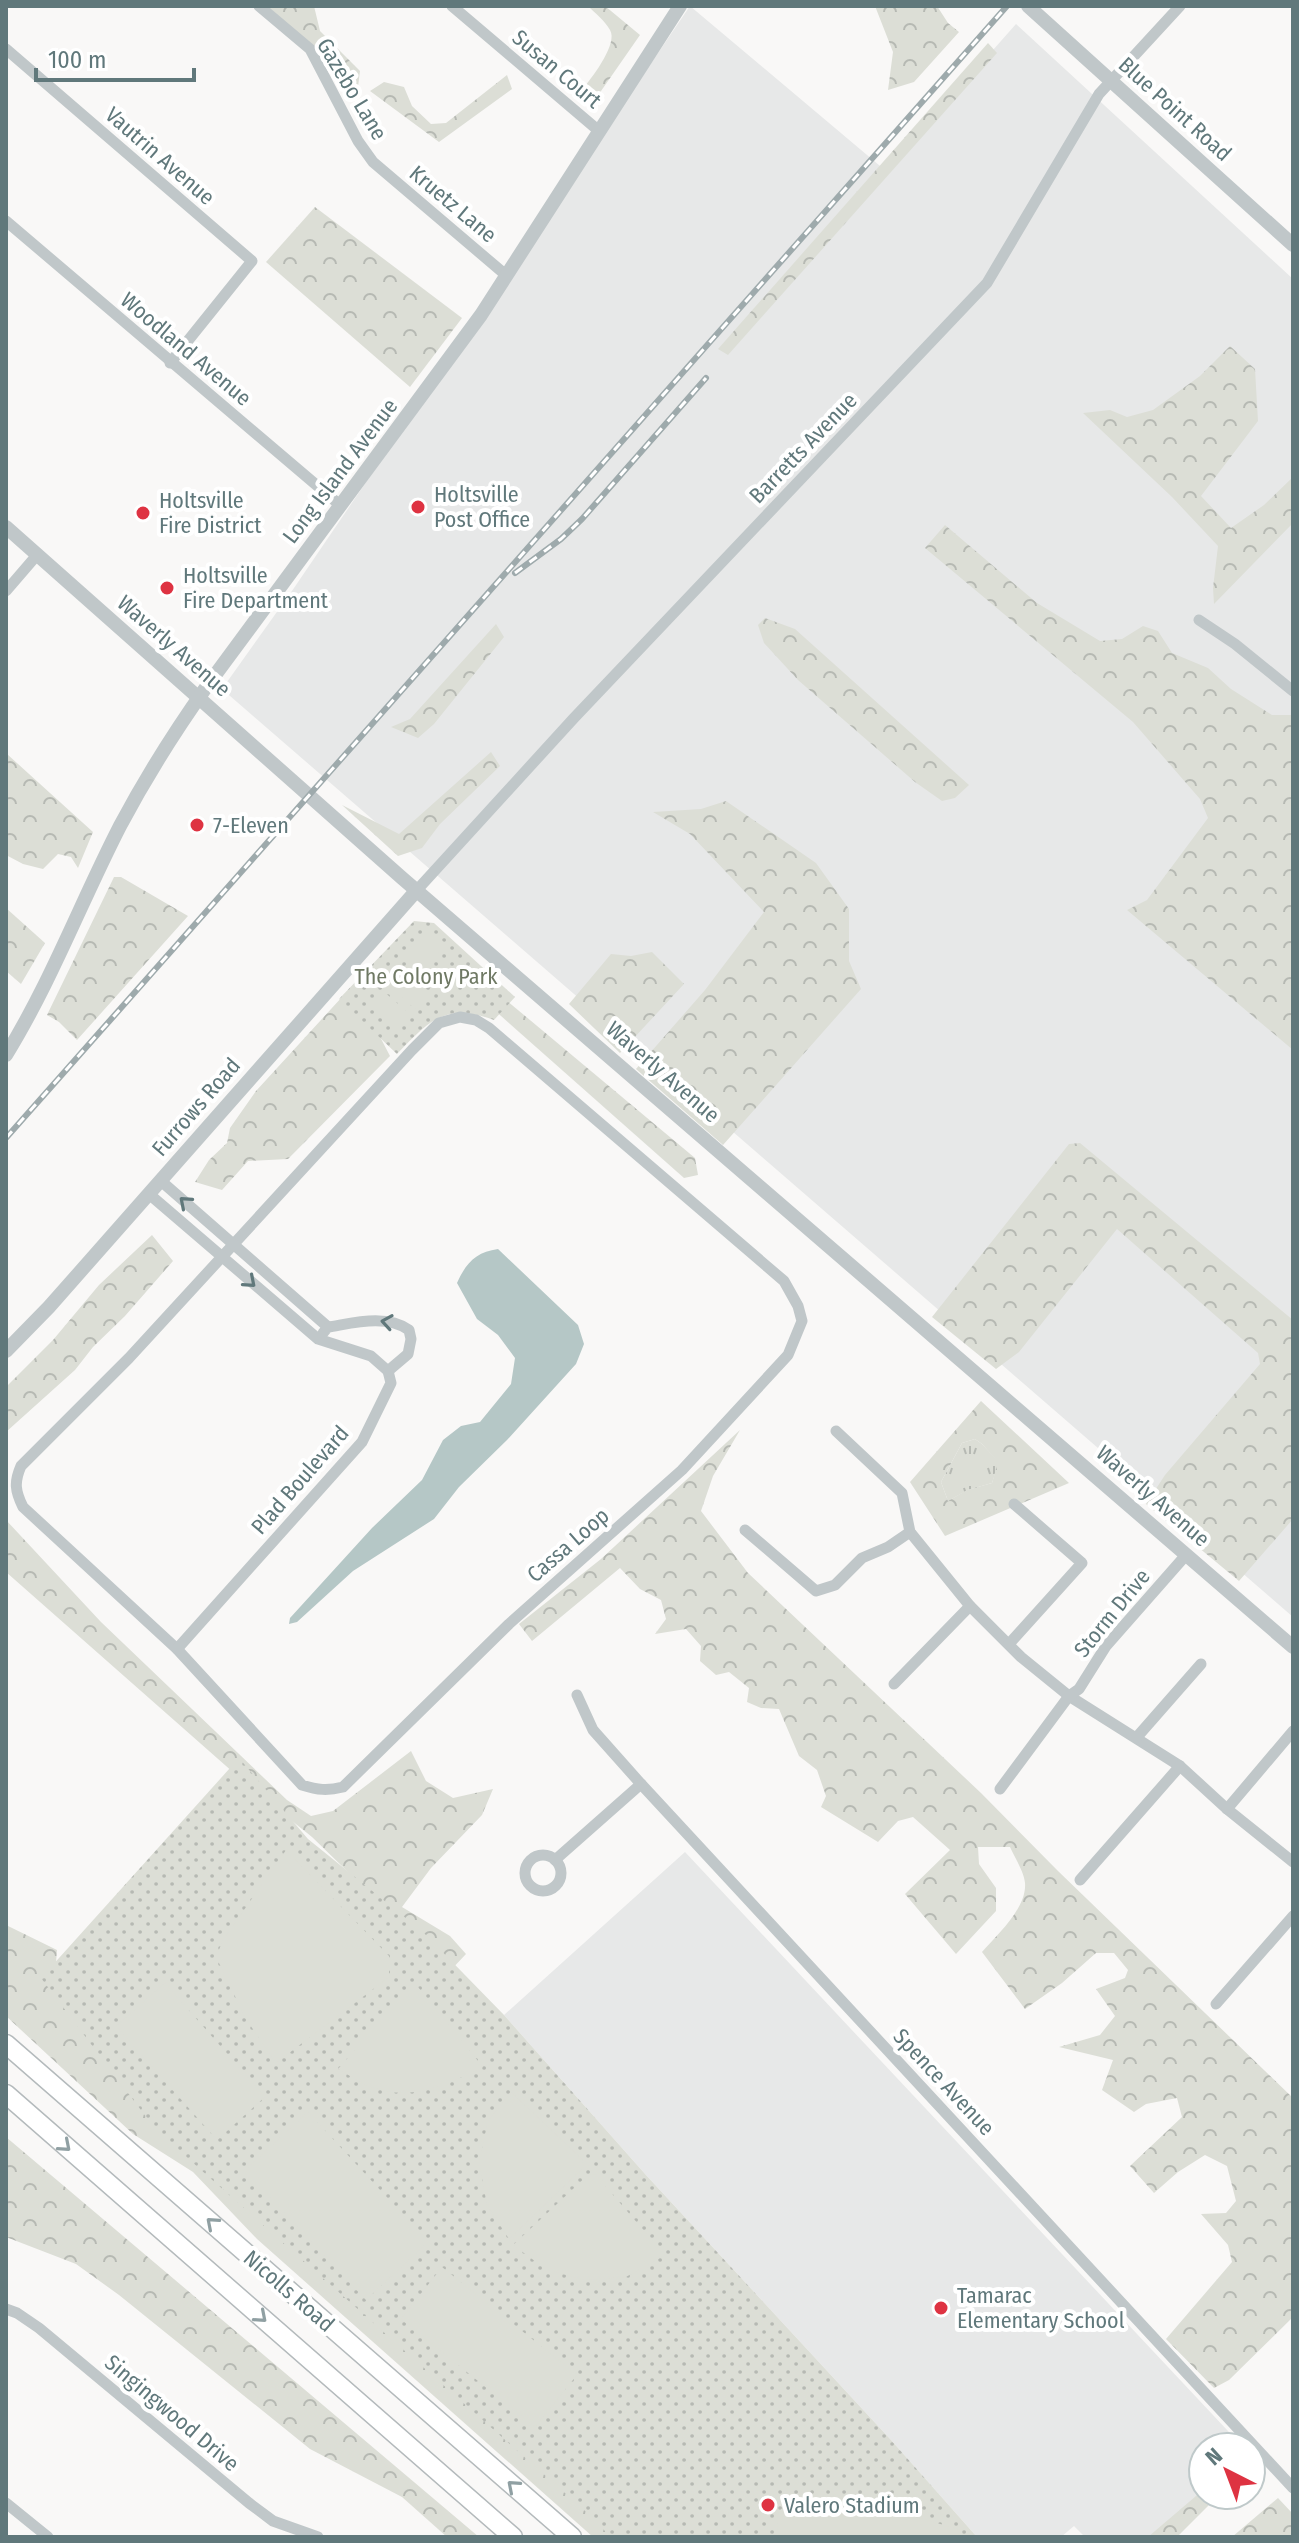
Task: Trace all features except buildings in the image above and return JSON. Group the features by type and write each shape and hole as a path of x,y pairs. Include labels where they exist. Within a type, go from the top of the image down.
{"highway":[{"path":"6,2036 33,2068"},
{"name":"Nicolls Road","path":"6,2044 572,2537"},
{"name":"Nicolls Road","path":"11,2100 513,2537"}],"street":[{"name":"Gazebo Lane","path":"259,6 310,49 358,141 373,162"},
{"name":"Susan Court","path":"452,6 599,131"},
{"name":"Long Island Avenue","path":"6,1055 33,1008 126,816 169,741 507,276 680,6"},
{"name":"Blue Point Road","path":"1028,6 1293,245"},
{"name":"Barretts Avenue","path":"417,890 574,718 987,283 1094,101 1180,6"},
{"name":"Vautrin Avenue","path":"6,49 252,261 170,363"},
{"name":"Kruetz Lane","path":"373,162 507,276"},
{"name":"Woodland Avenue","path":"6,221 341,506"},
{"name":"Waverly Avenue","path":"6,527 417,890 1293,1647"},
{"path":"6,591 37,555"},
{"path":"1199,620 1235,644 1293,691"},
{"name":"Furrows Road","path":"6,1351 49,1307 417,890"},
{"name":"Cassa Loop","path":"460,1017 476,1020 489,1028 784,1281 798,1306 802,1321 788,1355 682,1470 509,1624 343,1787 329,1791 302,1785 177,1649 23,1507 16,1492 15,1478 21,1466 129,1358 233,1244 439,1023 460,1017"},
{"path":"161,1181 328,1327"},
{"path":"149,1194 318,1339 371,1356 388,1371 408,1354 411,1339 409,1330 401,1324 374,1320 328,1327 318,1339"},
{"name":"Plad Boulevard","path":"177,1649 362,1442 391,1383 388,1371"},
{"path":"836,1431 902,1493 910,1532 970,1606 1021,1657 1069,1696 1180,1766 1293,1862"},
{"path":"1009,1644 1082,1563 1014,1504"},
{"path":"745,1530 816,1591 835,1585 862,1558 888,1547 910,1532"},
{"name":"Storm Drive","path":"1000,1789 1069,1696 1079,1689 1106,1646 1186,1555"},
{"path":"894,1684 970,1606"},
{"path":"1137,1737 1201,1664"},
{"name":"Spence Avenue","path":"577,1695 593,1730 641,1784 1293,2488"},
{"path":"1227,1809 1293,1731"},
{"path":"1080,1880 1180,1766"},
{"path":"555,1860 641,1784"},
{"path":"1216,2004 1293,1916"},
{"name":"Singingwood Drive","path":"6,2309 39,2328 273,2521 318,2537"},
{"path":"6,2503 48,2537"}],"shaded area":[{"path":"690,6 886,171 1016,24 1293,279 1293,1617 222,689"},
{"path":"498,1249 578,1325 584,1344 576,1364 459,1487 434,1519 353,1571 297,1622 289,1624 290,1618 372,1528 422,1480 443,1440 461,1426 480,1422 511,1384 515,1358 498,1335 477,1319 457,1283 473,1260"},
{"name":"Tamarac Elementary School","path":"685,1852 1228,2431 1187,2431 1187,2511 1162,2537 1085,2537 1074,2526 1061,2537 977,2537 504,2015"}],"green space":[{"path":"267,6 314,6 320,31 360,71 358,87"},
{"path":"588,6 605,6 640,35 592,104 585,86 604,59 612,36 605,23"},
{"path":"875,6 937,6 948,23 959,32 914,82 888,90 893,52"},
{"path":"988,43 997,53 728,355 718,349"},
{"path":"507,75 512,89 439,142 370,91 384,82 404,87 412,106 431,124 446,123"},
{"path":"315,207 462,318 410,387 266,262"},
{"path":"1230,346 1255,369 1258,421 1201,496 1231,528 1264,505 1293,477 1293,523 1214,604 1218,546 1172,497 1083,413 1110,410 1127,417 1153,410 1200,376"},
{"path":"945,525 1037,603 1100,641 1122,639 1143,626 1158,631 1172,653 1208,668 1231,689 1272,715 1293,715 1293,1050 1127,910 1147,900 1208,818 1200,799 1133,722 925,548"},
{"path":"765,618 795,629 969,785 955,798 942,801 915,782 798,680 764,643 758,625"},
{"path":"496,624 504,637 434,724 418,738 391,727 410,719"},
{"path":"491,752 500,766 440,824 422,848 398,856 342,805 399,834"},
{"path":"7,754 93,832 78,868 71,857 58,854 43,869 23,864 6,855"},
{"path":"726,801 816,863 849,909 849,961 861,989 723,1145 636,1069 705,990 764,912 690,834 653,812 701,809"},
{"path":"114,877 121,877 188,916 77,1040 47,1015"},
{"path":"6,908 45,943 21,984 6,971"},
{"name":"The Colony Park","path":"414,921 434,923 515,997 494,1020 463,1013 440,1018 419,1032 397,1054 339,999"},
{"path":"428,928 446,944 422,971 404,955"},
{"path":"652,952 684,984 620,1053 569,1004 611,954 631,956"},
{"path":"463,964 695,1158 698,1175 684,1178 457,977"},
{"path":"398,972 427,996 415,1009 387,985"},
{"path":"353,985 390,1056 288,1159 248,1161 222,1190 195,1182 209,1160 227,1143 230,1128 256,1091"},
{"path":"382,990 411,1015 399,1027 371,1003"},
{"path":"1080,1143 1293,1320 1293,1519 1239,1581 1146,1504 1165,1475 1260,1364 1258,1353 1117,1229 1019,1352 996,1369 932,1317 1069,1144"},
{"path":"152,1235 173,1261 75,1370 6,1432 6,1387 53,1340 99,1285"},
{"path":"981,1401 1069,1483 945,1536 910,1482","holes":["975,1439 998,1462 992,1483 967,1490 948,1501 941,1482 962,1443"]},
{"path":"740,1430 713,1476 701,1511 748,1573 981,1793 1293,2098 1293,2317 1229,2380 1214,2388 1166,2339 1232,2262 1228,2245 1201,2214 1226,2213 1236,2201 1227,2166 1205,2155 1178,2172 1154,2193 1130,2166 1182,2117 1177,2098 1146,2104 1134,2112 1102,2090 1113,2060 1059,2047 1100,2035 1115,2016 1096,1989 1125,1978 1128,1970 1114,1953 1096,1953 1062,1983 1025,2009 982,1952 1010,1920 1024,1892 1023,1874 1010,1847 978,1847 979,1864 996,1888 996,1911 956,1954 905,1894 950,1850 913,1817 898,1821 878,1842 821,1807 826,1796 817,1770 799,1756 779,1709 761,1708 747,1702 749,1688 729,1672 716,1675 700,1661 701,1646 686,1629 655,1634 666,1619 661,1600 640,1589 620,1568 532,1641 519,1624 601,1559"},
{"path":"975,1439 999,1462 992,1483 968,1490 948,1501 941,1482 962,1443"},
{"path":"6,1520 101,1622 287,1800 311,1816 333,1811 411,1751 426,1781 453,1798 493,1789 482,1815 431,1868 402,1907 450,1936 466,1954 450,1971 312,1837 251,1788 6,1572"},
{"path":"239,1758 308,1839 423,1932 504,2015 977,2537 611,2537 156,2130 41,1978"},
{"path":"286,1850 389,1956 389,1977 276,2063 246,2019 218,1961 218,1952 223,1940"},
{"path":"6,1925 57,1950 54,1990 659,2537 593,2537 257,2239 193,2172 133,2134 6,2016"},
{"path":"165,1983 265,2097 217,2140 116,2026"},
{"path":"410,1987 418,1987 483,2067 442,2085 400,2093 371,2087 338,2069"},
{"path":"511,2092 583,2160 582,2169 509,2239 487,2205 479,2162 488,2121"},
{"path":"308,2112 428,2242 366,2300 245,2170"},
{"path":"6,2137 479,2537 447,2537 402,2497 310,2449 76,2264 6,2237"},
{"path":"595,2174 665,2255 626,2277 586,2280 547,2270 513,2245 588,2175"},
{"path":"442,2267 577,2375 535,2427 401,2319"},
{"path":"794,2498 854,2499 961,2530 961,2537 777,2537 778,2512"},
{"path":"1278,2498 1293,2514 1293,2537 1232,2537 1263,2511 1267,2511"},
{"path":"1187,2504 1187,2511 1203,2511 1177,2537 1148,2537"}],"railway":[{"path":"6,1138 1007,6"},
{"path":"515,573 582,519 706,378"}],"place":[{"name":"Holtsville Post Office","path":"418,507"},
{"name":"Holtsville Fire District","path":"143,513"},
{"name":"Holtsville Fire Department","path":"167,588"},
{"name":"7-Eleven","path":"197,825"},
{"name":"Tamarac Elementary School","path":"941,2308"},
{"name":"Valero Stadium","path":"768,2505"}]}
